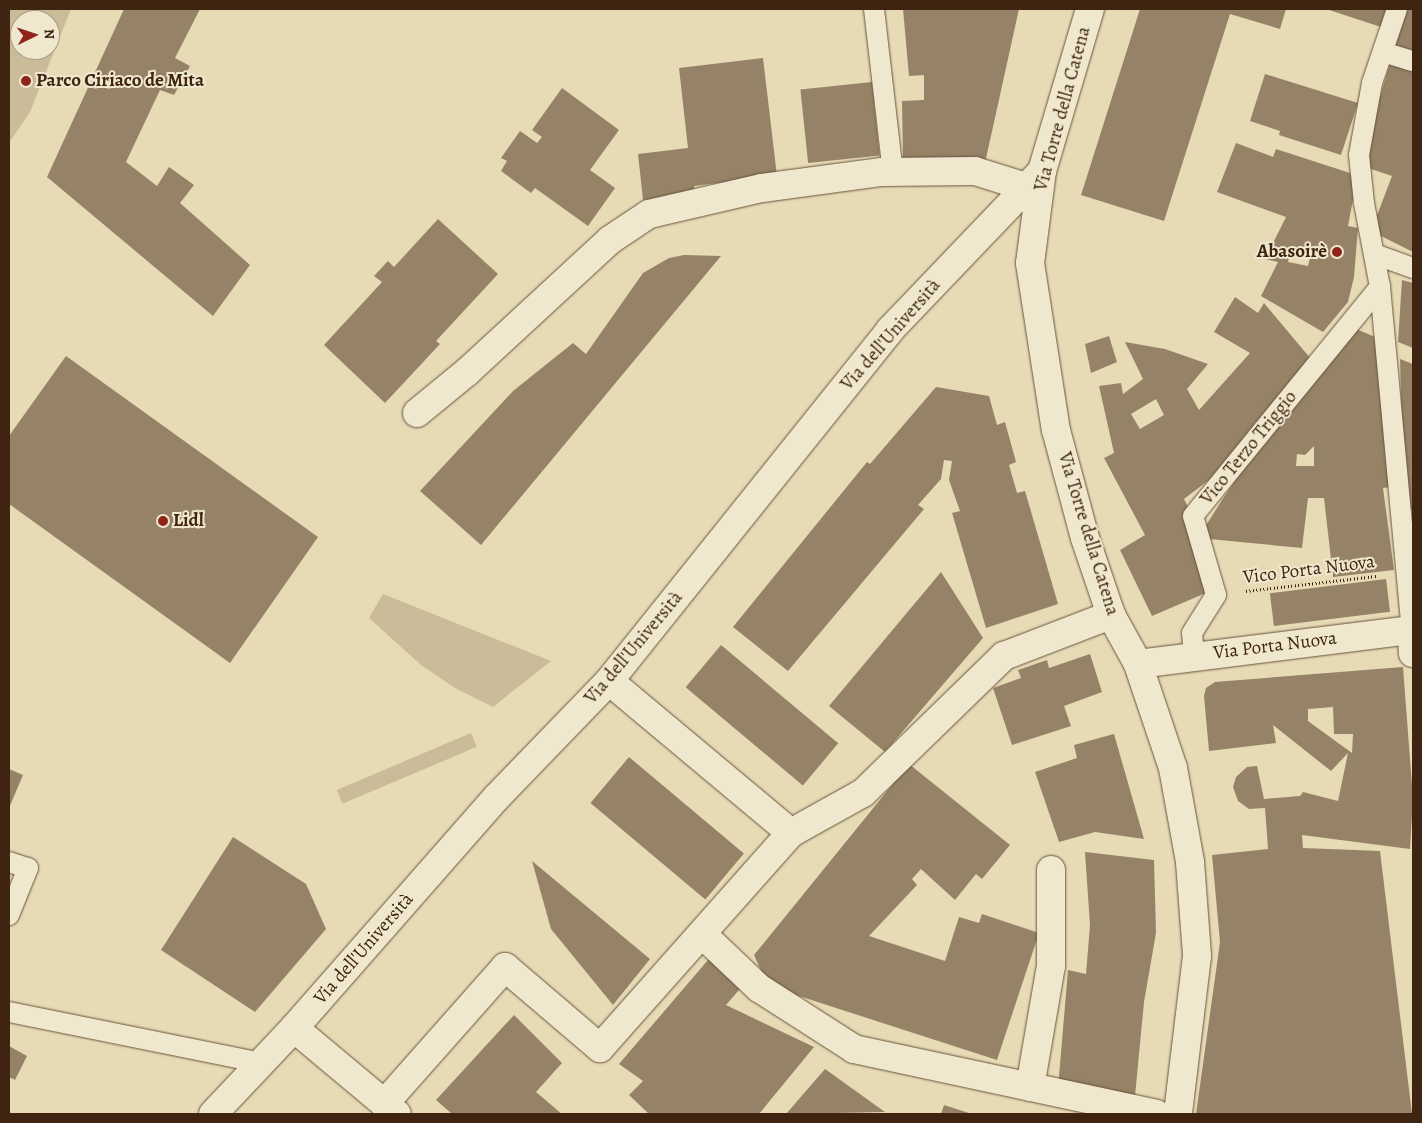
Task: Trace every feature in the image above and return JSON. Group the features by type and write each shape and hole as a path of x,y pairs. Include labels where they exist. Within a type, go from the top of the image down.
{"street":[{"name":"Via Torre della Catena","path":"1090,9 1034,179 1030,263 1056,430 1085,538 1111,615 1138,664 1173,768 1190,862 1197,956 1178,1114"},
{"path":"417,412 467,372 610,240 650,214 762,188 893,172 974,171 1034,179"},
{"name":"Via dell'Università","path":"213,1114 294,1028 496,797 609,681 890,330 1034,179"},
{"path":"294,1028 390,1109 505,967 600,1048 791,833 863,793 1004,656 1111,615"},
{"name":"Via Porta Nuova","path":"1138,664 1194,655 1412,641"},
{"path":"609,681 791,833"},
{"path":"1030,1087 1051,966 1051,870"},
{"path":"702,934 759,988 854,1050 1156,1114"}],"lane":[{"path":"874,9 893,172"},
{"path":"1397,9 1372,83 1359,155 1364,203 1380,286 1407,520 1405,572 1412,641"},
{"path":"1383,52 1413,61"},
{"path":"1374,254 1413,268"},
{"name":"Vico Terzo Triggio","path":"1216,595 1193,516 1380,286"},
{"path":"1194,655 1192,633 1216,595"},
{"path":"9,862 28,868 9,915"},
{"path":"9,1012 262,1063"}],"path":[{"name":"Vico Porta Nuova","path":"1216,595 1405,572"}],"shaded area":[{"path":"9,9 71,9 60,37 60,10 10,10 10,60 51,60 30,112 9,143"},
{"path":"383,594 551,661 493,707 455,688 421,665 369,618"},
{"path":"471,733 477,747 342,804 337,790"}],"building":[{"path":"124,9 200,9 175,58 190,66 174,95 160,90 126,162 157,186 169,167 194,185 180,203 250,265 213,316 47,177"},
{"path":"903,9 1019,9 985,163 903,161 902,101 924,100 924,75 909,76"},
{"path":"1140,9 1286,9 1280,29 1230,14 1164,221 1081,195"},
{"path":"1326,9 1387,9 1381,27"},
{"path":"1406,9 1413,9 1413,57 1393,51"},
{"path":"763,58 777,176 694,186 695,194 643,200 638,154 688,148 679,68"},
{"path":"1391,60 1413,68 1413,252 1371,231 1392,176 1368,168 1364,161 1375,121 1373,120"},
{"path":"1265,74 1358,103 1341,155 1279,135 1280,131 1250,121"},
{"path":"872,82 880,156 808,163 800,90"},
{"path":"562,88 619,130 590,170 615,188 588,226 535,188 531,193 501,171 507,161 501,158 520,131 537,143 542,137 532,130"},
{"path":"1236,143 1273,157 1276,149 1350,173 1356,184 1348,226 1358,228 1354,277 1348,302 1323,332 1261,296 1278,262 1265,259 1286,217 1217,192","holes":["1291,249 1311,253 1308,266 1288,262"]},
{"path":"438,219 498,274 436,341 440,344 385,403 324,345 382,282 374,276 388,261 394,267"},
{"path":"684,255 721,256 481,545 420,491 513,391 573,343 586,354 643,273 669,258"},
{"path":"1402,280 1413,283 1413,348 1398,342"},
{"path":"1235,297 1258,313 1264,303 1311,359 1222,470 1184,499 1203,537 1215,589 1152,616 1120,550 1145,535 1104,458 1114,453 1099,386 1121,383 1123,394 1143,379 1125,342 1165,349 1208,364 1187,389 1199,410 1250,353 1214,332","holes":["1156,399 1164,415 1140,429 1131,414"]},
{"path":"1349,326 1380,339 1390,487 1383,488 1394,570 1333,577 1324,498 1308,498 1302,548 1209,539 1205,527 1279,417","holes":["1314,446 1314,466 1296,466 1297,454 1305,455"]},
{"path":"1109,336 1117,362 1091,373 1085,344"},
{"name":"Lidl","path":"66,356 318,537 230,663 9,504 9,436"},
{"path":"1400,359 1413,364 1413,510 1404,510"},
{"path":"936,387 989,396 997,425 1005,422 1016,462 1009,465 1017,493 1025,491 1058,604 986,628 952,513 960,511 949,480 952,461 944,460 941,479 918,505 924,509 788,671 733,627 867,462 870,464"},
{"path":"941,572 983,638 885,752 829,706"},
{"path":"1386,579 1390,612 1274,626 1270,593"},
{"path":"721,645 838,743 803,785 686,687"},
{"path":"1090,654 1102,692 1064,706 1071,726 1012,745 993,688 1021,678 1018,670 1047,660 1049,668"},
{"path":"1403,667 1413,798 1410,849 1302,835 1303,848 1380,851 1412,1114 1196,1114 1220,942 1212,855 1268,849 1265,808 1249,809 1238,801 1233,787 1236,777 1247,767 1257,766 1264,799 1300,796 1303,792 1338,801 1348,753 1331,771 1273,725 1276,743 1209,751 1204,696 1206,688 1215,682","holes":["1333,707 1334,734 1353,734 1352,753 1308,721 1308,709"]},
{"path":"1114,734 1144,839 1095,832 1059,842 1035,772 1077,758 1074,745"},
{"path":"629,757 744,853 705,899 590,803"},
{"path":"909,764 1010,845 982,879 976,874 955,900 921,869 912,879 917,885 869,936 945,961 959,917 979,923 982,914 1039,933 997,1060 768,986 754,955"},
{"path":"9,769 23,775 9,808"},
{"path":"233,837 306,884 326,929 255,1012 161,950"},
{"path":"1085,852 1154,860 1156,933 1144,1002 1135,1096 1058,1088 1068,970 1086,974 1090,925"},
{"path":"532,861 650,959 613,1005 551,929"},
{"path":"714,953 745,983 726,1005 814,1047 759,1114 649,1114 629,1095 643,1081 619,1064"},
{"path":"514,1015 562,1063 536,1092 562,1114 452,1114 436,1100"},
{"path":"9,1046 27,1056 15,1080 9,1077"},
{"path":"825,1069 885,1112 786,1114"},
{"path":"944,1105 972,1114 941,1114"}],"place":[{"name":"Parco Ciriaco de Mita","path":"26,81"},
{"name":"Abasoirè","path":"1337,252"},
{"name":"Lidl","path":"163,521"}]}
